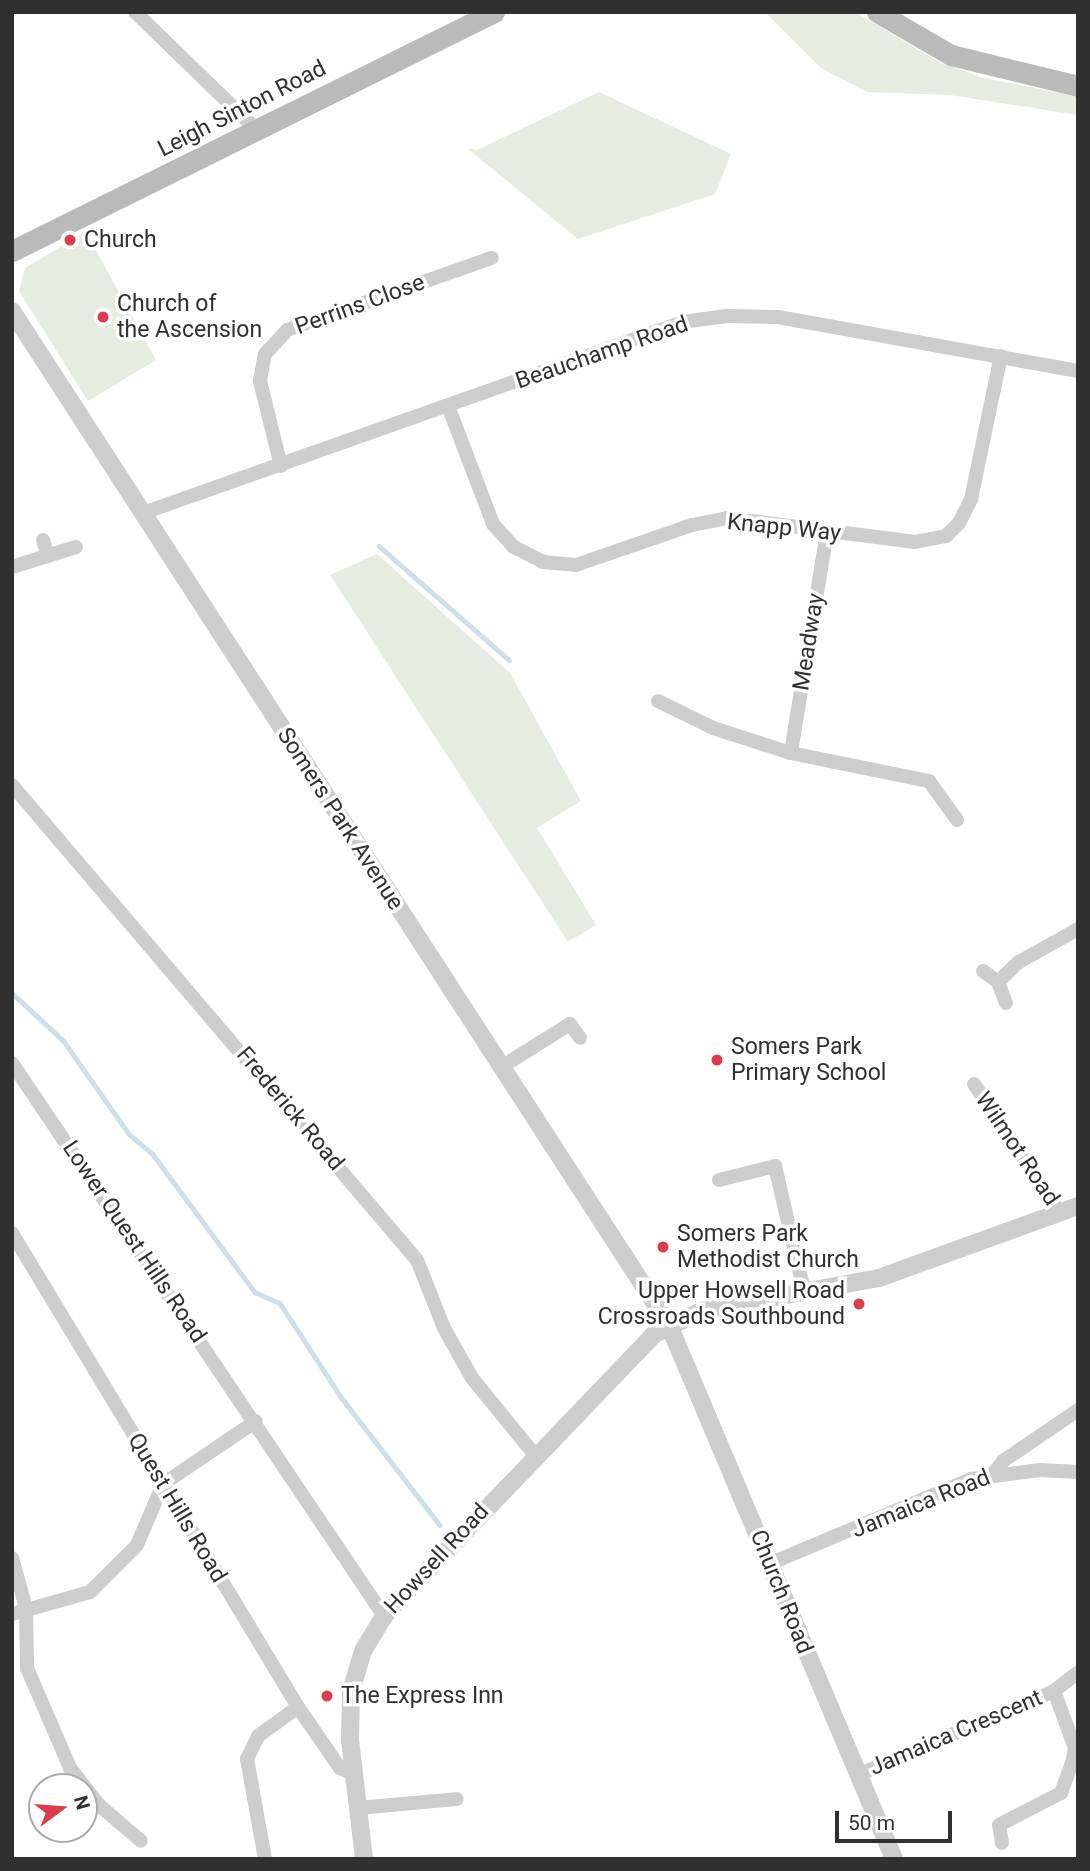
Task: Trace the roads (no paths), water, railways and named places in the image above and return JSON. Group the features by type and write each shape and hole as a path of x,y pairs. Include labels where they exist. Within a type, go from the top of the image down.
{"main road":[{"name":"Leigh Sinton Road","path":"12,251 494,12"},
{"path":"877,12 951,55 1078,86"}],"street":[{"path":"135,12 258,131"},
{"name":"Perrins Close","path":"281,466 260,381 265,354 287,330 492,258"},
{"name":"Somers Park Avenue","path":"12,311 669,1325"},
{"name":"Beauchamp Road","path":"143,513 683,322 727,316 778,317 1078,371"},
{"name":"Knapp Way","path":"448,406 494,524 514,547 543,562 576,565 692,525 728,518 915,542 946,536 959,523 971,499 1001,356"},
{"name":"Meadway","path":"792,752 827,531"},
{"path":"43,540 48,556"},
{"path":"12,567 76,547"},
{"path":"658,701 713,728 792,752 929,781 957,820"},
{"name":"Frederick Road","path":"12,785 417,1260 444,1328 472,1378 534,1454"},
{"path":"998,982 1019,962 1078,929"},
{"path":"983,971 998,982 1006,1003"},
{"path":"503,1066 570,1024 580,1038"},
{"name":"Lower Quest Hills Road","path":"12,1063 256,1421 383,1616"},
{"name":"Wilmot Road","path":"974,1084 1060,1213"},
{"path":"719,1180 775,1166 805,1295"},
{"name":"Howsell Road","path":"364,1859 354,1774 351,1691 363,1651 383,1616 534,1454 653,1335 701,1311 805,1295 956,1254 1078,1206"},
{"name":"Quest Hills Road","path":"12,1233 298,1707 340,1768 354,1774"},
{"name":"Church Road","path":"669,1325 894,1859"},
{"path":"994,1473 1003,1461 1078,1410"},
{"path":"19,1611 90,1592 137,1545 163,1484 256,1421"},
{"name":"Jamaica Road","path":"769,1564 994,1473 1078,1472"},
{"path":"12,1558 27,1668 71,1768 99,1805 141,1841"},
{"name":"Jamaica Crescent","path":"858,1774 1054,1691 1078,1672"},
{"name":"Jamaica Crescent","path":"1002,1843 999,1825 1061,1793 1072,1763 1075,1748 1054,1691"},
{"path":"265,1859 247,1759 258,1736 298,1707"},
{"path":"357,1808 457,1799"}],"waterway":[{"path":"379,546 509,660"},
{"path":"12,993 63,1040 129,1134 152,1153 255,1292 280,1303 341,1397 440,1525"}],"place":[{"name":"Church","path":"70,240"},
{"name":"Church of the Ascension","path":"103,317"},
{"name":"Somers Park Primary School","path":"717,1060"},
{"name":"Somers Park Methodist Church","path":"663,1247"},
{"name":"Upper Howsell Road Crossroads Southbound","path":"859,1304"},
{"name":"The Express Inn","path":"327,1696"}]}
